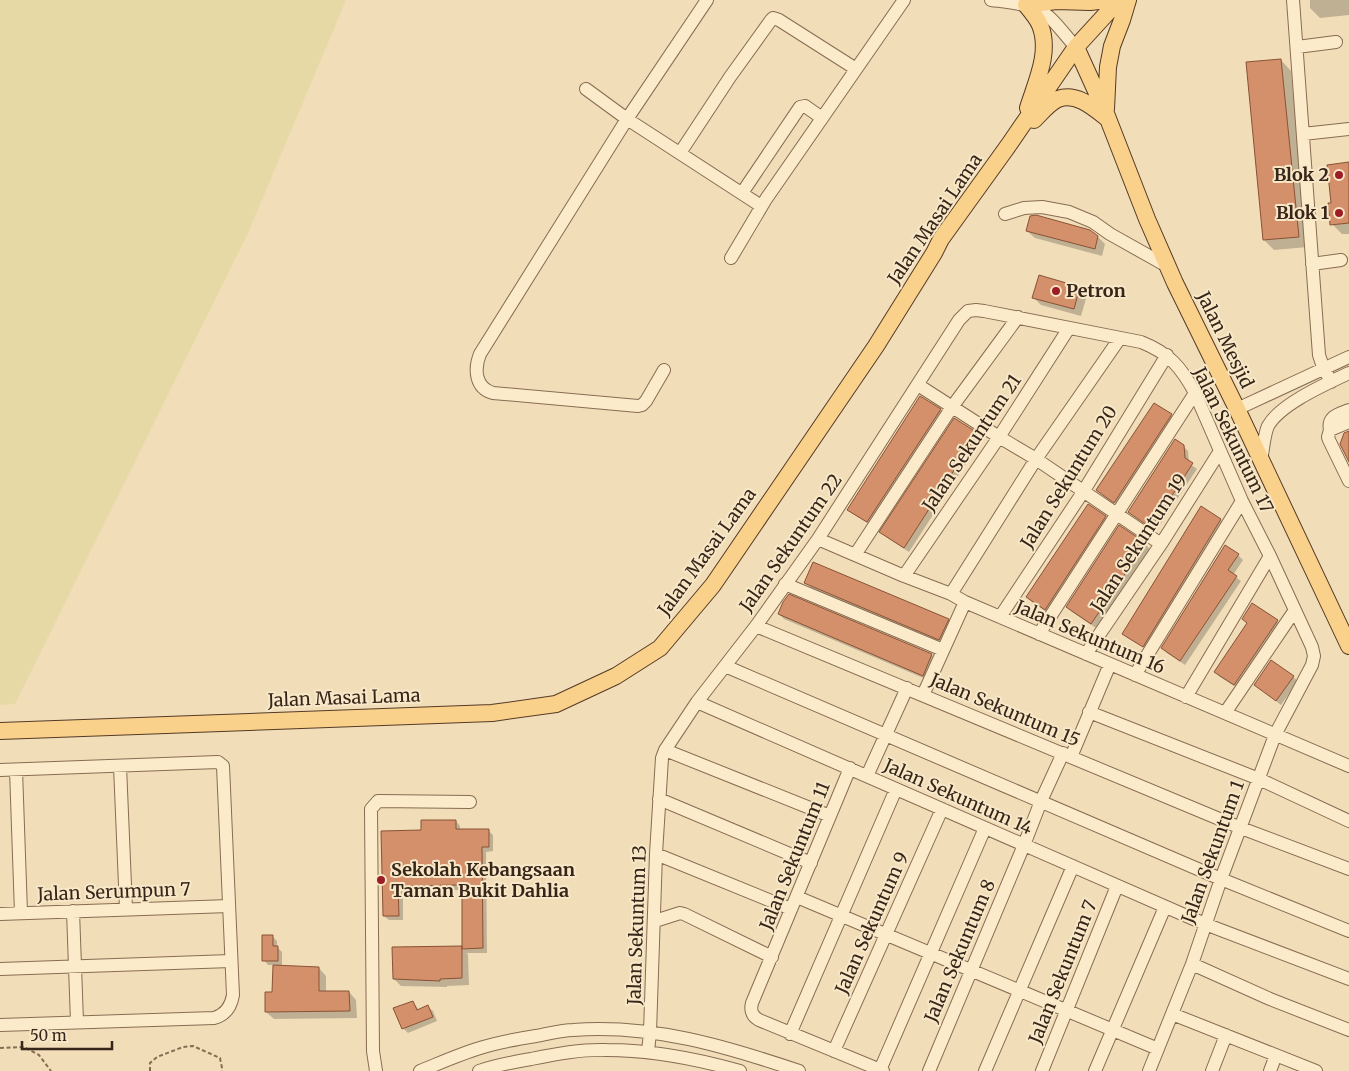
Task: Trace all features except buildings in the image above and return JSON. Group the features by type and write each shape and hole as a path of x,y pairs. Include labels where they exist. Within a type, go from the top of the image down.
{"main road":[{"path":"1021,126 1044,54 1040,24 1026,5 1056,1 1090,2 1107,0"},
{"name":"Jalan Masai Lama","path":"0,731 492,713 556,704 616,676 660,648 713,585 876,346 941,239 1076,48 1119,0"},
{"path":"1107,116 1108,68 1112,46 1128,0"},
{"name":"Jalan Mesjid","path":"1076,48 1107,116 1167,266 1349,646"},
{"path":"1008,146 1048,106 1058,99 1077,98 1107,116"}],"street":[{"path":"664,370 646,401 638,406 493,393 488,392 480,385 477,375 480,354 627,119 707,0"},
{"path":"730,258 761,206 904,0"},
{"path":"992,0 1026,5 1037,9 1047,16 1076,48"},
{"path":"1293,0 1319,355 1331,382"},
{"path":"680,153 730,76 773,18 856,69"},
{"path":"1297,47 1336,42"},
{"path":"586,89 627,119 761,206"},
{"path":"742,193 800,107 805,106 822,118"},
{"path":"1303,134 1349,129"},
{"path":"1006,214 1024,208 1042,207 1069,212 1093,222 1110,234 1167,266"},
{"path":"1312,264 1341,260"},
{"name":"Jalan Sekuntum 17","path":"968,311 976,310 1018,317 1142,342 1167,355 1188,380 1195,392 1242,500 1312,647"},
{"name":"Jalan Sekuntum 22","path":"659,799 662,758 665,750 697,702 756,626 818,539 960,320 968,311"},
{"path":"855,555 952,407 1018,317"},
{"name":"Jalan Sekuntum 21","path":"904,576 999,437 1069,328"},
{"path":"951,594 1036,459 1120,338"},
{"name":"Jalan Sekuntum 20","path":"1000,617 1082,492 1167,355"},
{"path":"1237,409 1349,357"},
{"path":"1261,461 1268,426 1284,408 1349,373"},
{"path":"918,385 1036,459 1161,544"},
{"path":"1039,634 1195,392"},
{"path":"1349,410 1332,418 1328,437 1349,481"},
{"path":"1330,430 1349,422"},
{"name":"Jalan Sekuntum 19","path":"1086,654 1161,544 1220,452"},
{"path":"1135,675 1242,500"},
{"name":"Jalan Sekuntum 16","path":"818,539 951,594 1039,634 1349,766"},
{"path":"1186,697 1270,556"},
{"path":"786,584 943,650"},
{"path":"923,695 965,602"},
{"path":"1225,713 1295,610"},
{"name":"Jalan Sekuntum 15","path":"756,626 1241,828 1349,869"},
{"name":"Jalan Sekuntum 1","path":"1149,1071 1192,964 1221,879 1275,735 1312,664 1314,656 1312,647"},
{"name":"Jalan Sekuntum 8","path":"929,1071 1041,801 1089,712 1110,664"},
{"path":"725,666 1221,879 1349,931"},
{"path":"866,776 906,688"},
{"name":"Jalan Sekuntum 14","path":"697,702 1205,924 1349,979"},
{"path":"1089,712 1259,778 1349,821"},
{"path":"665,750 830,816"},
{"path":"0,770 218,762 223,766 232,1000 226,1012 214,1018 0,1025"},
{"path":"120,766 126,910"},
{"name":"Jalan Sekuntum 11","path":"790,1034 755,1017 751,1008 850,768"},
{"path":"16,770 21,913"},
{"path":"896,789 790,1034 882,1070 985,828"},
{"path":"659,799 810,863"},
{"name":"Jalan Sekuntum 13","path":"648,1052 659,799"},
{"path":"376,1071 373,1051 370,809 378,801 470,802"},
{"name":"Jalan Sekuntum 9","path":"834,1051 942,809"},
{"path":"656,854 792,910"},
{"path":"985,1071 1073,866"},
{"name":"Jalan Sekuntum 7","path":"1042,1071 1117,886"},
{"path":"797,897 1158,1049"},
{"name":"Jalan Serumpun 7","path":"0,914 229,906"},
{"path":"1095,1071 1165,906"},
{"path":"73,911 77,1022"},
{"name":"Jalan Sekuntum 11","path":"655,921 682,913 772,957"},
{"path":"0,969 231,961"},
{"path":"1192,964 1349,1030"},
{"path":"1172,1014 1316,1071"},
{"path":"420,1071 451,1065 481,1047 516,1039 573,1030 615,1029 688,1038 740,1051 799,1071"},
{"path":"1212,1071 1226,1035"},
{"path":"479,1071 493,1066 557,1054 606,1050 648,1052 691,1059 740,1071"},
{"path":"1270,1071 1276,1055"}],"path":[{"path":"150,1071 150,1063 157,1057 183,1047 194,1046 220,1058 222,1071"},
{"path":"0,1048 24,1047 39,1055 51,1071"}],"shaded area":[{"path":"0,0 346,0 248,233 15,704 0,705"}],"place":[{"name":"Blok 2","path":"1339,175"},
{"name":"Blok 1","path":"1339,213"},
{"name":"Petron","path":"1056,291"},
{"name":"Sekolah Kebangsaan Taman Bukit Dahlia","path":"381,880"}]}
